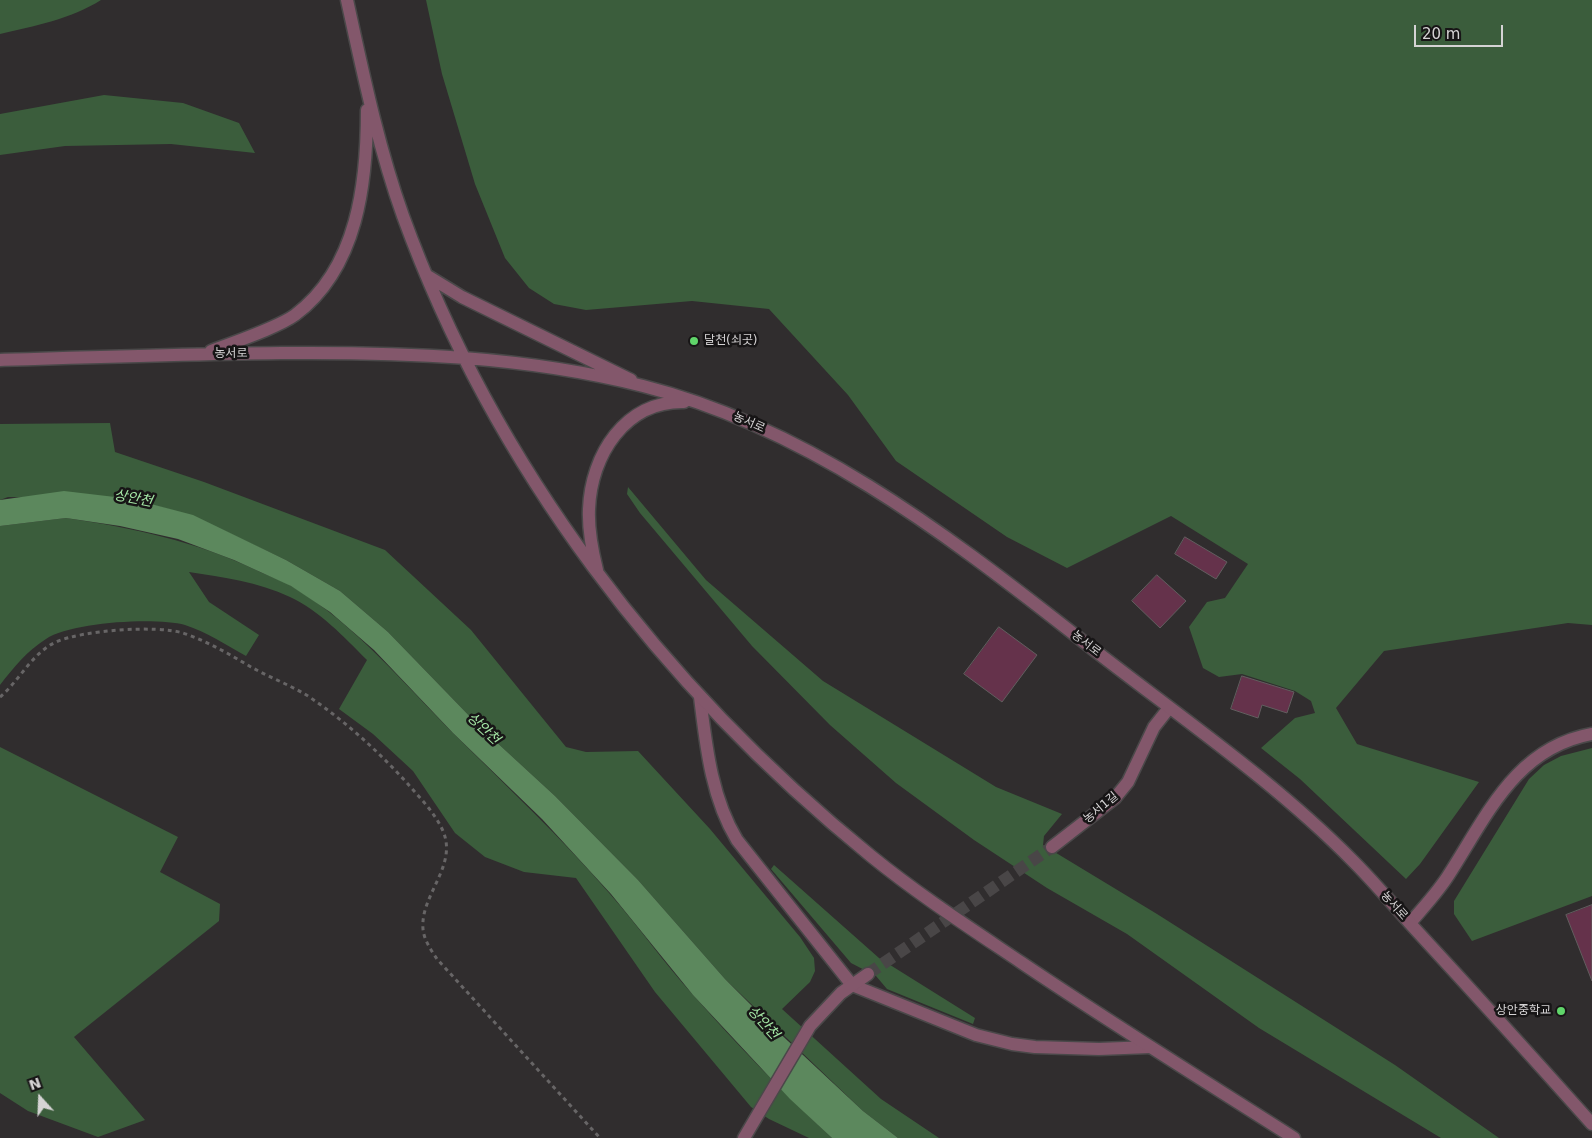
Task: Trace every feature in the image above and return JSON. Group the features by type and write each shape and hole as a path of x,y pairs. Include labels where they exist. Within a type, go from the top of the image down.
{"street":[{"path":"347,0 384,159 426,275 463,357 509,442 557,518 598,575 700,697 790,786 871,856 938,907 1150,1047 1294,1138"},
{"path":"203,354 294,315 326,287 340,264 347,246 358,203 364,169 367,92"},
{"path":"426,275 470,301 570,348 642,386"},
{"name":"농서로","path":"0,360 203,354 358,353 463,357 567,372 642,386 714,407 779,436 852,476 928,525 1168,708 1228,751 1280,793 1353,861 1592,1124"},
{"path":"598,575 590,532 590,492 593,476 612,436 626,422 650,407 671,402 696,402"},
{"path":"700,697 708,760 728,826 736,840 852,985 976,1035 1012,1044 1035,1047 1099,1049 1150,1047"},
{"name":"농서1길","path":"1052,847 1115,798 1128,782 1154,727 1168,708"},
{"path":"1410,923 1447,877 1484,818 1517,773 1534,758 1554,746 1592,734"},
{"path":"744,1138 810,1026 821,1012 852,985 868,974"}],"path":[{"path":"0,697 39,654 55,642 74,636 106,632 166,630 182,633 215,646 306,695 335,716 362,737 392,767 423,801 444,833 446,846 444,867 423,921 425,937 437,959 600,1138"}],"shaded area":[{"path":"0,0 101,0 65,17 0,34"},
{"path":"426,0 1592,0 1592,625 1568,623 1384,651 1336,708 1357,744 1479,782 1420,864 1406,879 1300,779 1261,748 1295,718 1315,713 1311,701 1295,691 1242,674 1219,677 1203,668 1189,627 1207,602 1225,598 1248,564 1171,516 1067,568 1007,537 896,461 848,395 769,309 692,301 586,310 554,304 529,288 505,258 475,184 442,74"},
{"path":"104,95 183,103 239,123 255,153 171,144 65,146 0,155 0,114"},
{"path":"110,423 115,452 204,482 385,550 471,630 566,747 586,752 638,751 710,829 800,937 814,958 815,971 810,982 782,1009 881,1099 939,1138 898,1138 863,1111 725,979 638,880 555,796 480,727 388,632 340,591 286,560 193,516 132,499 8,497 0,500 0,424"},
{"path":"628,487 706,580 823,681 996,787 1062,814 1044,836 1043,845 1157,914 1395,1065 1499,1138 1441,1138 1259,1028 1127,934 1047,888 974,840 896,783 830,725 752,646 640,513 627,494"},
{"path":"66,518 140,531 210,551 289,585 338,619 378,656 534,812 621,907 672,971 710,1014 796,1104 832,1138 809,1138 769,1119 751,1107 655,992 576,878 524,872 485,857 455,833 413,771 373,734 339,709 367,660 331,625 290,597 253,584 189,572 209,602 259,635 246,656 209,635 185,625 155,621 135,621 93,625 58,633 46,639 27,654 0,685 0,526"},
{"path":"0,747 178,837 160,872 220,904 219,921 74,1037 145,1120 98,1137 28,1111 0,1093"},
{"path":"1592,748 1592,896 1472,941 1454,914 1454,901 1529,779 1544,765 1561,756"},
{"path":"774,865 879,958 975,1018 973,1024 887,989 876,976 851,963 771,869"}],"water":[{"name":"상안천","path":"64,491 132,499 193,515 286,560 340,591 388,632 480,727 555,796 638,880 725,979 773,1027 863,1111 898,1138 832,1138 790,1099 693,995 611,894 542,819 453,733 374,650 330,612 291,586 234,560 178,539 120,526 66,518 0,526 0,500"}],"building":[{"path":"1185,537 1227,562 1216,579 1175,554"},
{"path":"1157,575 1186,601 1160,628 1132,601"},
{"path":"999,627 1037,655 1002,702 964,674"},
{"path":"1242,676 1294,692 1287,713 1262,705 1258,718 1231,709"},
{"path":"1592,905 1592,981 1566,915"}],"tunnel":[{"path":"868,974 1052,847"}],"place":[{"name":"달천(쇠곳)","path":"694,341"},
{"name":"상안중학교","path":"1561,1011"}]}
